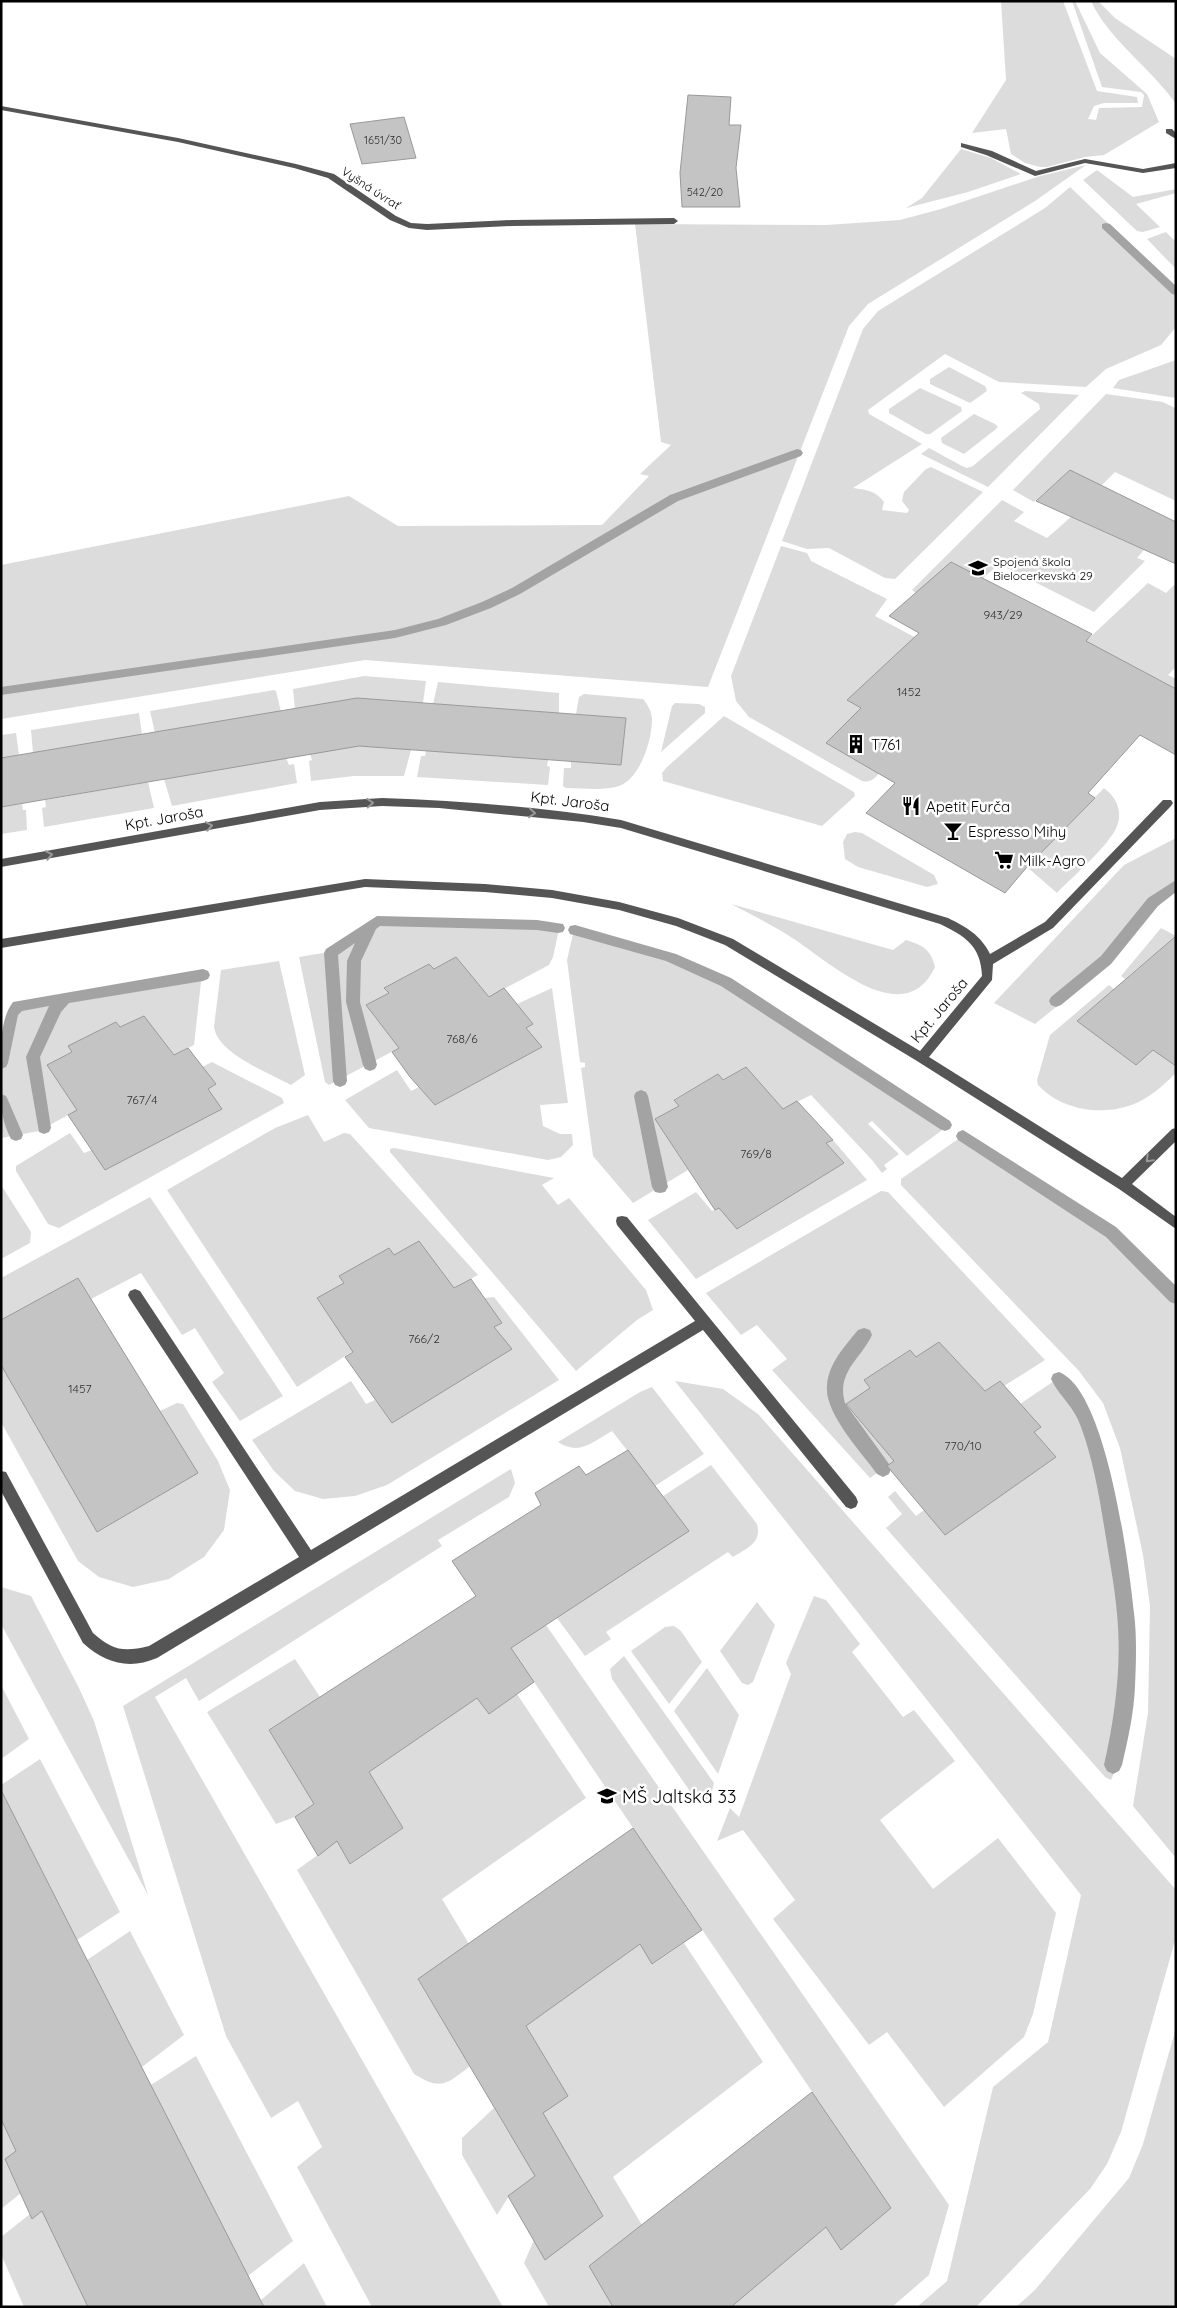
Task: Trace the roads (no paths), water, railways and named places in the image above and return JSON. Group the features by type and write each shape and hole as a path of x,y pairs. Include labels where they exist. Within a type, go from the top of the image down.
{"street":[{"name":"Vyšná úvrať","path":"1,108 178,140 296,166 331,176 394,218 409,225 427,227 521,223 674,221"},
{"path":"1169,131 1176,137"},
{"path":"964,146 989,153 1035,174 1085,161 1144,171 1176,165"},
{"name":"Kpt. Jaroša","path":"1,863 320,806 382,802 439,804 582,818 622,824 944,921 958,927 972,937 983,949 989,961 988,976 921,1058"},
{"path":"989,961 1049,925 1167,803"},
{"name":"Kpt. Jaroša","path":"1,944 365,883 485,888 552,894 644,913 678,922 729,942 921,1058 1123,1185 1176,1224"},
{"path":"1123,1185 1176,1133"},
{"path":"622,1221 851,1502"},
{"path":"135,1295 309,1560"},
{"path":"1,1477 88,1638 100,1650 114,1657 133,1658 152,1653 705,1322"}],"waterway":[{"path":"1106,226 1176,292"},
{"path":"1,691 395,634 442,622 487,605 516,591 674,498 797,453"},
{"path":"1056,1001 1106,960 1153,902 1176,885"},
{"path":"340,1081 331,953 377,921 537,925 558,928"},
{"path":"369,929 354,961 353,1002 370,1065"},
{"path":"575,930 633,945 671,958 726,982 945,1125"},
{"path":"65,998 203,975"},
{"path":"1,1063 11,1013 18,1006 65,998"},
{"path":"44,1128 33,1057 55,1009 65,998"},
{"path":"641,1096 660,1187"},
{"path":"1,1100 16,1135"},
{"path":"963,1136 1111,1232 1176,1297"},
{"path":"864,1335 840,1368 836,1377 835,1396 838,1406 883,1469"},
{"path":"1059,1379 1077,1400 1089,1425 1096,1448 1110,1510 1126,1615 1126,1686 1123,1718 1113,1765"}],"place":[{"name":"Spojená škola Bielocerkevská 29","path":"978,568"},
{"name":"T761","path":"856,744"},
{"name":"Apetit Furča","path":"911,806"},
{"name":"Espresso Mihy","path":"953,831"},
{"name":"Milk-Agro","path":"1004,860"},
{"name":"MŠ Jaltská 33","path":"607,1796"}]}
